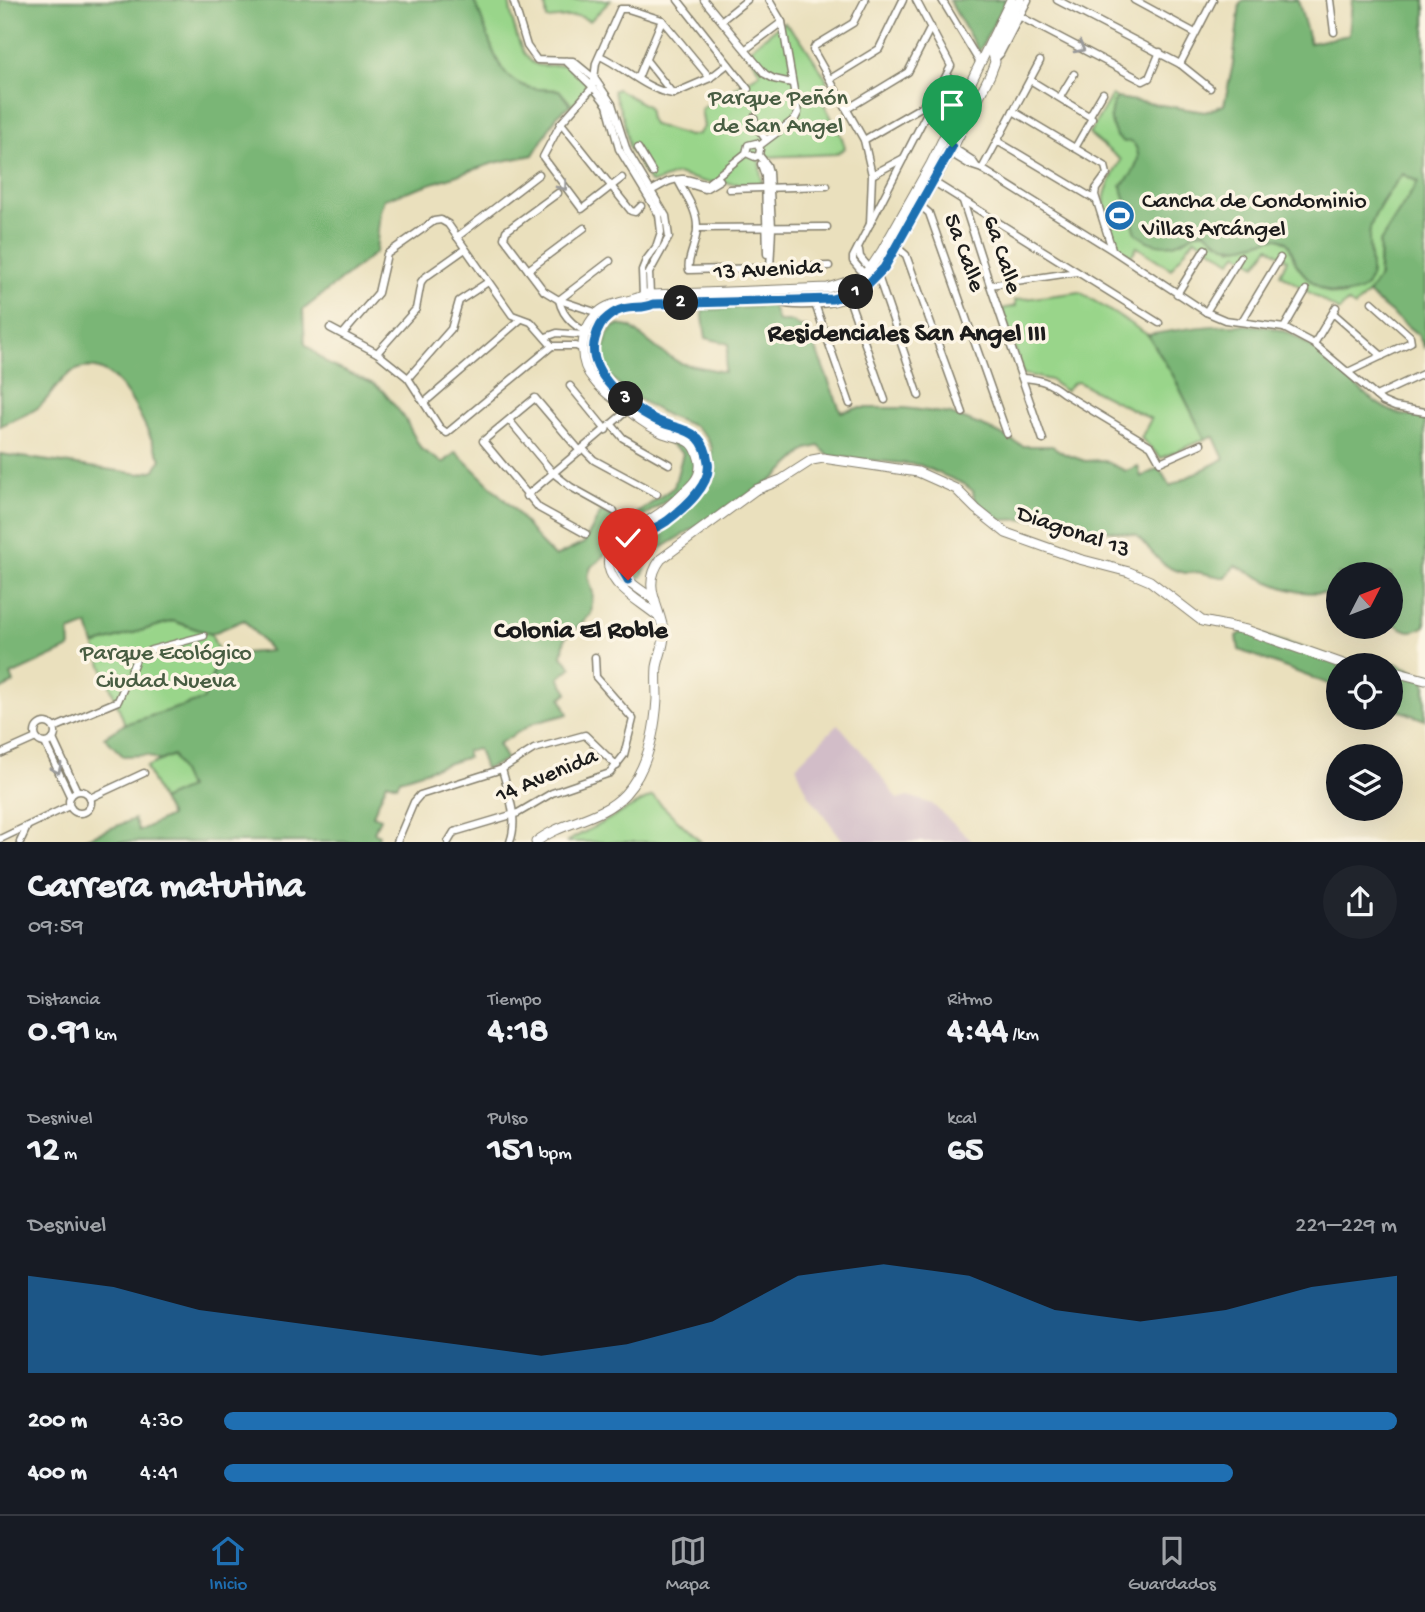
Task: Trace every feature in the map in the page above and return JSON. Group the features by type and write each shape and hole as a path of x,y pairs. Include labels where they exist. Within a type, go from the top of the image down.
{"street":[{"path":"513,0 520,29 531,54 537,60 545,62 566,61 594,83 607,105 619,149 666,216 669,237 652,264 647,299"},
{"path":"678,0 748,89"},
{"path":"704,0 770,77 792,83"},
{"path":"722,20 747,0"},
{"path":"649,192 668,180 678,180 683,184 705,189 712,186 795,119 798,113 797,99 782,22 769,0"},
{"path":"865,0 853,23 815,46 813,50 864,140 872,175 870,225"},
{"path":"830,79 879,49 903,0"},
{"path":"867,271 859,249 951,66 916,0"},
{"path":"942,0 988,79"},
{"name":"13 Avenida","path":"936,173 946,134 1011,0"},
{"name":"13 Avenida","path":"647,299 832,299 848,295 868,284 884,268 917,204 952,147 988,79 994,66 993,53 1020,0"},
{"path":"980,63 994,60 1000,54 1028,0"},
{"path":"1057,0 1160,52 1210,88"},
{"path":"1134,0 1195,33"},
{"path":"1331,0 1334,32"},
{"path":"1180,64 1212,1"},
{"path":"622,178 582,208 543,157 561,123 594,83 600,56 620,9 662,20 710,78"},
{"path":"1019,16 1143,81 1149,78 1160,52"},
{"path":"638,78 662,20"},
{"path":"746,50 782,22"},
{"path":"847,109 908,72 931,27"},
{"path":"600,56 652,87 673,94 710,78 728,64"},
{"path":"646,60 673,94"},
{"path":"979,167 997,141 1040,61"},
{"path":"1060,97 1074,74"},
{"path":"1030,80 1090,115"},
{"path":"1075,148 1103,93"},
{"path":"864,140 936,98"},
{"path":"1013,111 1108,170 1096,188 1096,200 1112,250"},
{"path":"754,117 756,126 766,140"},
{"path":"561,123 633,212 641,206"},
{"path":"946,134 952,147 970,165 979,167 1206,312 1225,320 1284,328 1314,344 1376,396 1391,405 1425,412"},
{"path":"997,141 1096,200"},
{"path":"759,146 752,143 748,145 752,155 763,166 767,188 769,269"},
{"path":"638,148 653,173"},
{"path":"629,163 643,156"},
{"path":"872,175 906,157"},
{"path":"776,301 786,304 815,304 849,299 879,279 899,249 917,204 936,173 963,201 1159,323"},
{"path":"457,237 538,174"},
{"path":"678,180 692,207 697,228 687,267 689,270 829,266"},
{"path":"729,189 827,186"},
{"path":"558,193 504,234 503,238 544,291 559,300 601,316 592,347 593,359 598,371 618,397"},
{"name":"6a Calle","path":"963,201 1043,440"},
{"name":"13 Avenida","path":"584,333 601,316 647,299 828,288 851,282 867,271 917,204"},
{"name":"5a Calle","path":"917,204 929,213 1007,434"},
{"path":"343,334 378,293 387,254 434,221 441,220 448,224 512,315 531,322 552,346"},
{"path":"697,228 827,227"},
{"path":"527,270 584,228"},
{"path":"377,353 416,309 424,278 465,249"},
{"path":"899,249 906,255 963,413"},
{"path":"1177,294 1205,250"},
{"path":"1206,312 1240,257"},
{"path":"1242,321 1280,258"},
{"path":"559,300 610,261"},
{"path":"990,285 1077,272"},
{"path":"879,279 919,396"},
{"path":"408,378 451,330 459,301 488,282"},
{"path":"1284,328 1306,290"},
{"path":"849,299 885,400"},
{"path":"559,300 562,310 584,333"},
{"path":"1348,372 1411,342 1410,336 1372,302"},
{"path":"815,304 850,404"},
{"path":"1314,344 1334,310 1382,356"},
{"path":"425,402 521,319"},
{"path":"330,328 377,353 408,378 440,428 447,433 552,346 576,346 583,349"},
{"path":"546,337 557,333 584,333 596,337"},
{"path":"584,333 586,368 592,379 664,434 681,437 693,444 701,466 693,484 662,513 625,535 614,546 609,557 611,573 618,584 660,617"},
{"path":"1376,396 1425,373"},
{"path":"1022,378 1043,380 1052,384 1151,446 1160,462 1201,444"},
{"path":"569,386 623,438 669,464"},
{"path":"586,534 538,508 483,441 536,398 594,460 657,494"},
{"path":"526,496 630,407"},
{"path":"630,407 654,420 685,430 699,439 706,451 709,465 707,478 700,490 668,520 633,541 623,552 621,568 628,580 654,600"},
{"path":"509,420 553,473 571,487 614,511"},
{"name":"Diagonal 13","path":"536,842 613,806 635,781 647,751 655,715 657,667 664,637 650,581 653,570 661,559 755,490 780,480 812,460 823,458 918,472 956,489 1006,533 1150,580 1202,621 1246,630 1326,658"},
{"path":"54,728 118,701 133,664 144,653 204,636"},
{"name":"14 Avenida","path":"448,842 454,832 514,815 552,793 605,776 617,766 624,755 632,719 596,677 595,657"},
{"path":"1403,674 1425,680"},
{"path":"36,738 36,729 41,723 48,723 54,728"},
{"path":"54,728 53,739 77,791"},
{"path":"397,842 414,802 420,795 502,769 534,749 583,735 589,737 617,766"},
{"path":"36,738 45,743 70,796 69,806"},
{"path":"0,754 36,738"},
{"path":"45,743 53,739"},
{"path":"502,769 514,815 514,831 509,841"},
{"path":"90,798 144,773"},
{"path":"69,806 76,812 85,811 90,806 90,798 86,793 77,791 70,796"},
{"path":"0,839 69,806"},
{"path":"20,842 27,827"}],"shaded area":[{"path":"838,724 874,766 897,799 909,796 932,804 973,842 844,842 808,794 796,766"}],"green space":[{"path":"0,0 473,0 493,52 507,75 517,83 531,88 559,90 570,105 557,116 533,155 494,163 384,199 380,211 376,252 303,310 305,344 328,364 374,384 383,391 404,417 421,449 443,463 456,452 514,509 555,557 584,543 601,512 625,522 674,487 683,453 667,443 692,447 694,471 688,486 638,520 591,567 588,576 593,593 591,614 565,638 562,656 572,667 559,678 568,692 561,698 568,714 534,723 498,744 507,760 485,769 478,749 466,751 468,757 400,779 397,785 387,782 373,815 380,818 374,832 379,835 377,842 77,842 134,819 139,831 170,816 161,800 188,788 173,755 160,761 147,755 123,756 104,737 125,724 203,700 220,655 271,651 244,620 211,634 173,621 94,645 88,625 69,632 70,648 11,675 14,683 0,690 0,454 140,474 155,470 161,459 128,395 103,371 88,367 67,375 39,407 0,426"},
{"path":"473,0 509,0 517,37 531,62 541,66 566,65 592,88 572,105 559,90 534,89 517,83 499,64"},
{"path":"611,0 590,21 579,16 547,19 545,3"},
{"path":"949,0 1006,0 979,52"},
{"path":"1244,0 1298,0 1310,43 1349,35 1352,0 1425,0 1425,349 1418,335 1368,294 1379,277 1380,242 1418,182 1403,174 1372,222 1369,280 1365,287 1352,293 1328,291 1314,283 1297,265 1288,243 1280,238 1233,247 1220,242 1204,230 1178,243 1165,245 1147,241 1136,233 1121,185 1134,170 1138,152 1131,141 1124,142 1116,136 1112,126 1112,107 1117,98 1205,112 1224,105 1233,64 1240,3"},
{"name":"Parque Peñón de San Angel","path":"784,22 802,41 826,78 827,84 819,94 845,148 836,154 759,159 760,185 705,182 677,174 650,182 629,148 623,117 613,91 617,89 648,107 654,125 689,136 698,134 704,127 701,109 760,73 748,50"},
{"path":"1112,95 1117,98 1112,105 1140,154 1133,174 1121,186 1186,239 1199,232 1209,233 1232,249 1268,238 1284,240 1289,245 1296,264 1306,276 1319,287 1334,294 1349,294 1367,282 1371,265 1369,235 1374,217 1402,174 1418,182 1380,242 1378,282 1355,307 1347,302 1339,311 1280,274 1287,260 1269,247 1256,265 1238,253 1231,261 1195,238 1171,269 1137,247 1131,256 1115,246 1104,202 1108,185 1121,160 1089,134"},
{"path":"1080,292 1148,335 1174,377 1205,439 1161,458 1141,438 1151,419 1078,382 1065,391 1050,380 1023,374 1002,309 1016,306 1015,300"},
{"path":"773,306 778,322 793,322 800,327 807,327 841,412 858,408 904,408 951,414 990,429 1023,446 1052,446 1085,461 1103,460 1126,471 1138,466 1141,477 1159,468 1170,486 1224,459 1214,437 1205,439 1174,377 1148,335 1197,327 1232,325 1281,330 1311,347 1384,407 1402,415 1425,417 1425,626 1416,630 1404,630 1404,562 1326,562 1326,594 1288,589 1235,565 1226,578 1197,572 1185,573 1161,562 1136,535 1039,519 1001,520 983,507 974,498 973,491 964,484 920,465 829,456 819,446 807,449 774,479 660,549 648,561 642,577 634,578 629,573 626,562 631,551 686,507 712,464 712,448 706,436 694,426 668,416 626,392 610,376 602,361 607,336 612,328 618,325 630,327 680,363 724,372 729,344 706,338 702,310"},
{"name":"Parque Ecológico Ciudad Nueva","path":"173,621 211,634 220,655 203,700 125,724 94,645"},
{"path":"1246,630 1326,655 1326,683 1239,650 1237,636"},
{"path":"1403,666 1425,676 1425,720 1403,712"},
{"path":"173,755 189,788 161,800 146,767"},
{"path":"652,796 701,842 566,842"}],"place":[{"name":"Cancha de Condominio Villas Arcángel","path":"1119,216"}],"district":[{"name":"Residenciales San Angel III","path":"907,335"},
{"name":"Colonia El Roble","path":"581,632"}],"route":[{"path":"628,580 621,568 623,552 633,541 668,520 700,490 707,478 709,465 706,451 699,439 685,430 654,420 606,381 598,371 592,347 605,320 622,308 644,305 648,307 653,304 832,299 858,291 884,268 952,147"}]}
